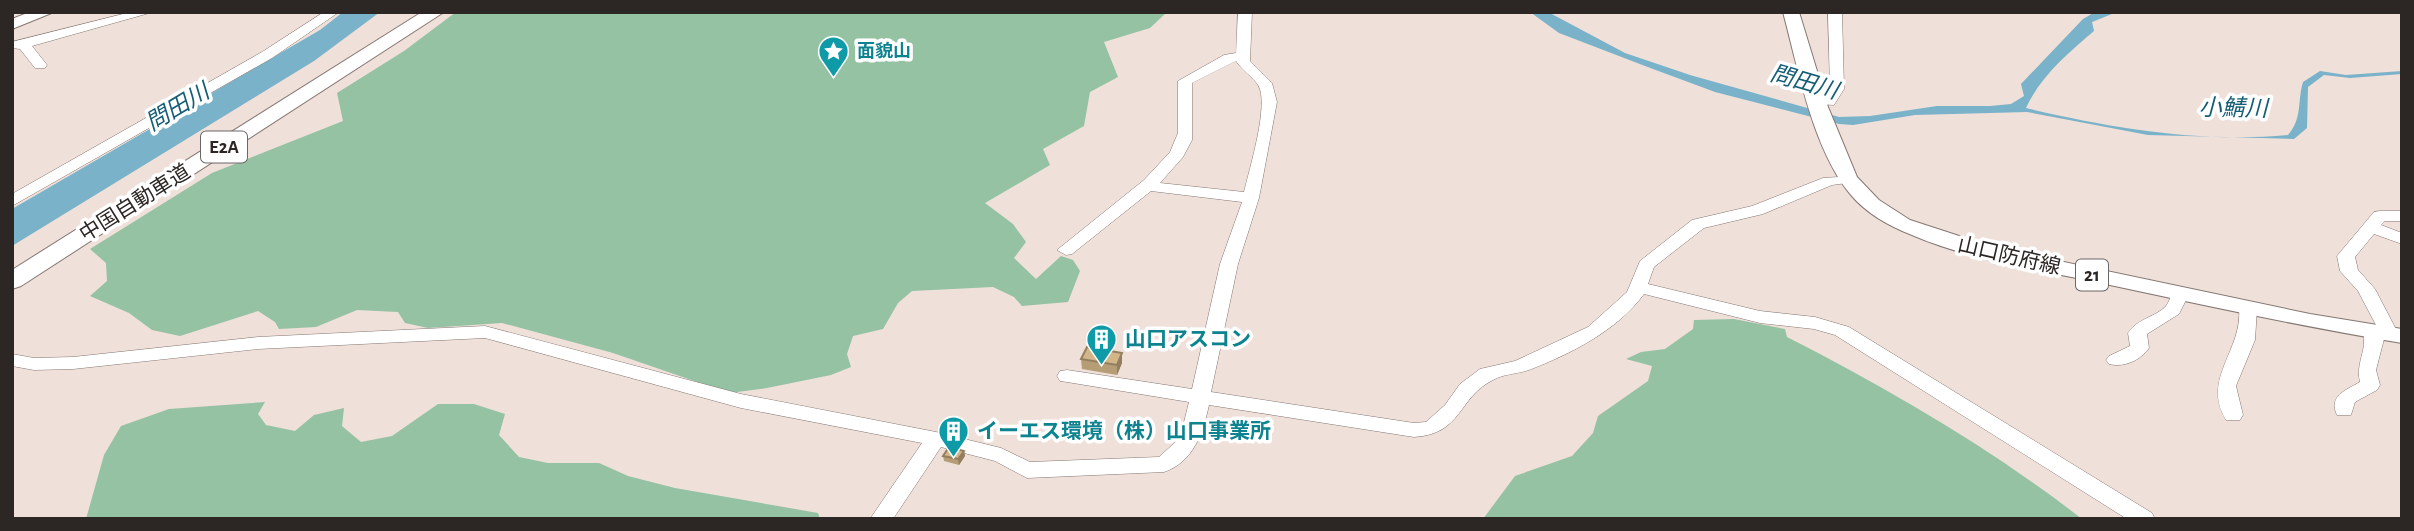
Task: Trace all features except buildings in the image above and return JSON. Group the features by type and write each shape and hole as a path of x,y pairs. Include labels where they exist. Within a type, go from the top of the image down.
{"highway":[{"name":"中国自動車道","path":"12,268 422,12"},
{"name":"中国自動車道","path":"12,281 435,12"}],"main road":[{"path":"12,24 46,12"},
{"name":"山口防府線","path":"1791,12 1848,179 1884,213 1940,239 2248,308 2388,334"}],"street":[{"path":"18,45 147,12"},
{"path":"12,201 232,75 333,12"},
{"path":"12,360 34,364 74,363 258,343 485,332 693,388 1001,455 1027,470 1164,464 1189,442 1229,264 1251,198 1270,92 1265,83 1245,66 1242,56 1245,12"},
{"path":"1820,101 1829,102 1834,99 1837,89 1835,12"},
{"path":"18,45 40,65"},
{"path":"1066,250 1146,187 1176,155 1184,140 1185,81 1228,58 1242,56"},
{"path":"1067,376 1414,430 1431,429 1452,410 1467,388 1487,374 1521,366 1595,331 1612,313 1629,301 1646,265 1698,224 1756,210 1829,181 1848,179"},
{"path":"1146,187 1251,198"},
{"path":"2344,410 2345,399 2370,385 2366,370 2375,341 2388,334 2367,289 2349,271 2346,256 2380,216 2402,216"},
{"path":"2370,227 2402,239"},
{"path":"1637,287 1760,317 1815,323 1842,331 2144,519"},
{"path":"2116,360 2137,352 2140,348 2137,333 2148,323 2173,310 2180,293"},
{"path":"2233,415 2226,383 2244,346 2248,308"},
{"path":"881,519 936,439"}],"green space":[{"path":"456,12 1167,12 1150,28 1104,42 1118,77 1090,92 1084,126 1043,149 1050,165 985,203 1013,224 1026,242 1014,258 1036,279 1061,256 1073,260 1080,271 1068,302 1022,306 1014,297 993,287 912,291 898,303 883,329 853,336 847,354 851,367 831,375 729,393 613,353 502,323 428,328 405,323 398,312 357,310 316,327 279,329 275,322 258,311 180,336 152,330 129,313 90,296 107,281 106,263 90,249 212,173 343,121 337,93 404,51"},
{"path":"1734,319 1785,329 1787,337 1901,399 1976,444 2082,519 1483,519 1515,476 1572,456 1593,433 1598,416 1648,381 1652,366 1626,359 1641,352 1665,349 1693,329 1694,320"},
{"path":"265,402 258,414 266,425 295,431 314,415 344,408 342,426 361,442 392,436 438,404 474,404 505,414 499,435 519,457 548,463 599,463 628,476 675,488 818,513 820,519 86,519 104,455 121,426 169,409"}],"water":[{"path":"343,12 380,12 314,61 12,246 12,209 320,30"},
{"path":"1530,12 1548,12 1625,53 1690,75 1839,117 1870,116 1937,106 2011,104 2024,96 2021,84 2083,19 2095,12 2117,12 2092,22 2094,31 2047,76 2026,108 2090,122 2156,132 2222,137 2288,135 2298,116 2303,82 2320,71 2346,75 2402,71 2402,74 2350,78 2324,75 2308,87 2307,128 2294,139 2148,135 2027,112 1915,115 1853,125 1839,124 1715,92 1559,33"}],"place":[{"name":"面貌山","path":"834,79"},
{"name":"山口アスコン","path":"1102,366"},
{"name":"イーエス環境（株）山口事業所","path":"954,458"}],"water label":[{"name":"問田川","path":"1804,83"},
{"name":"問田川","path":"178,108"},
{"name":"小鯖川","path":"2233,109"}]}
